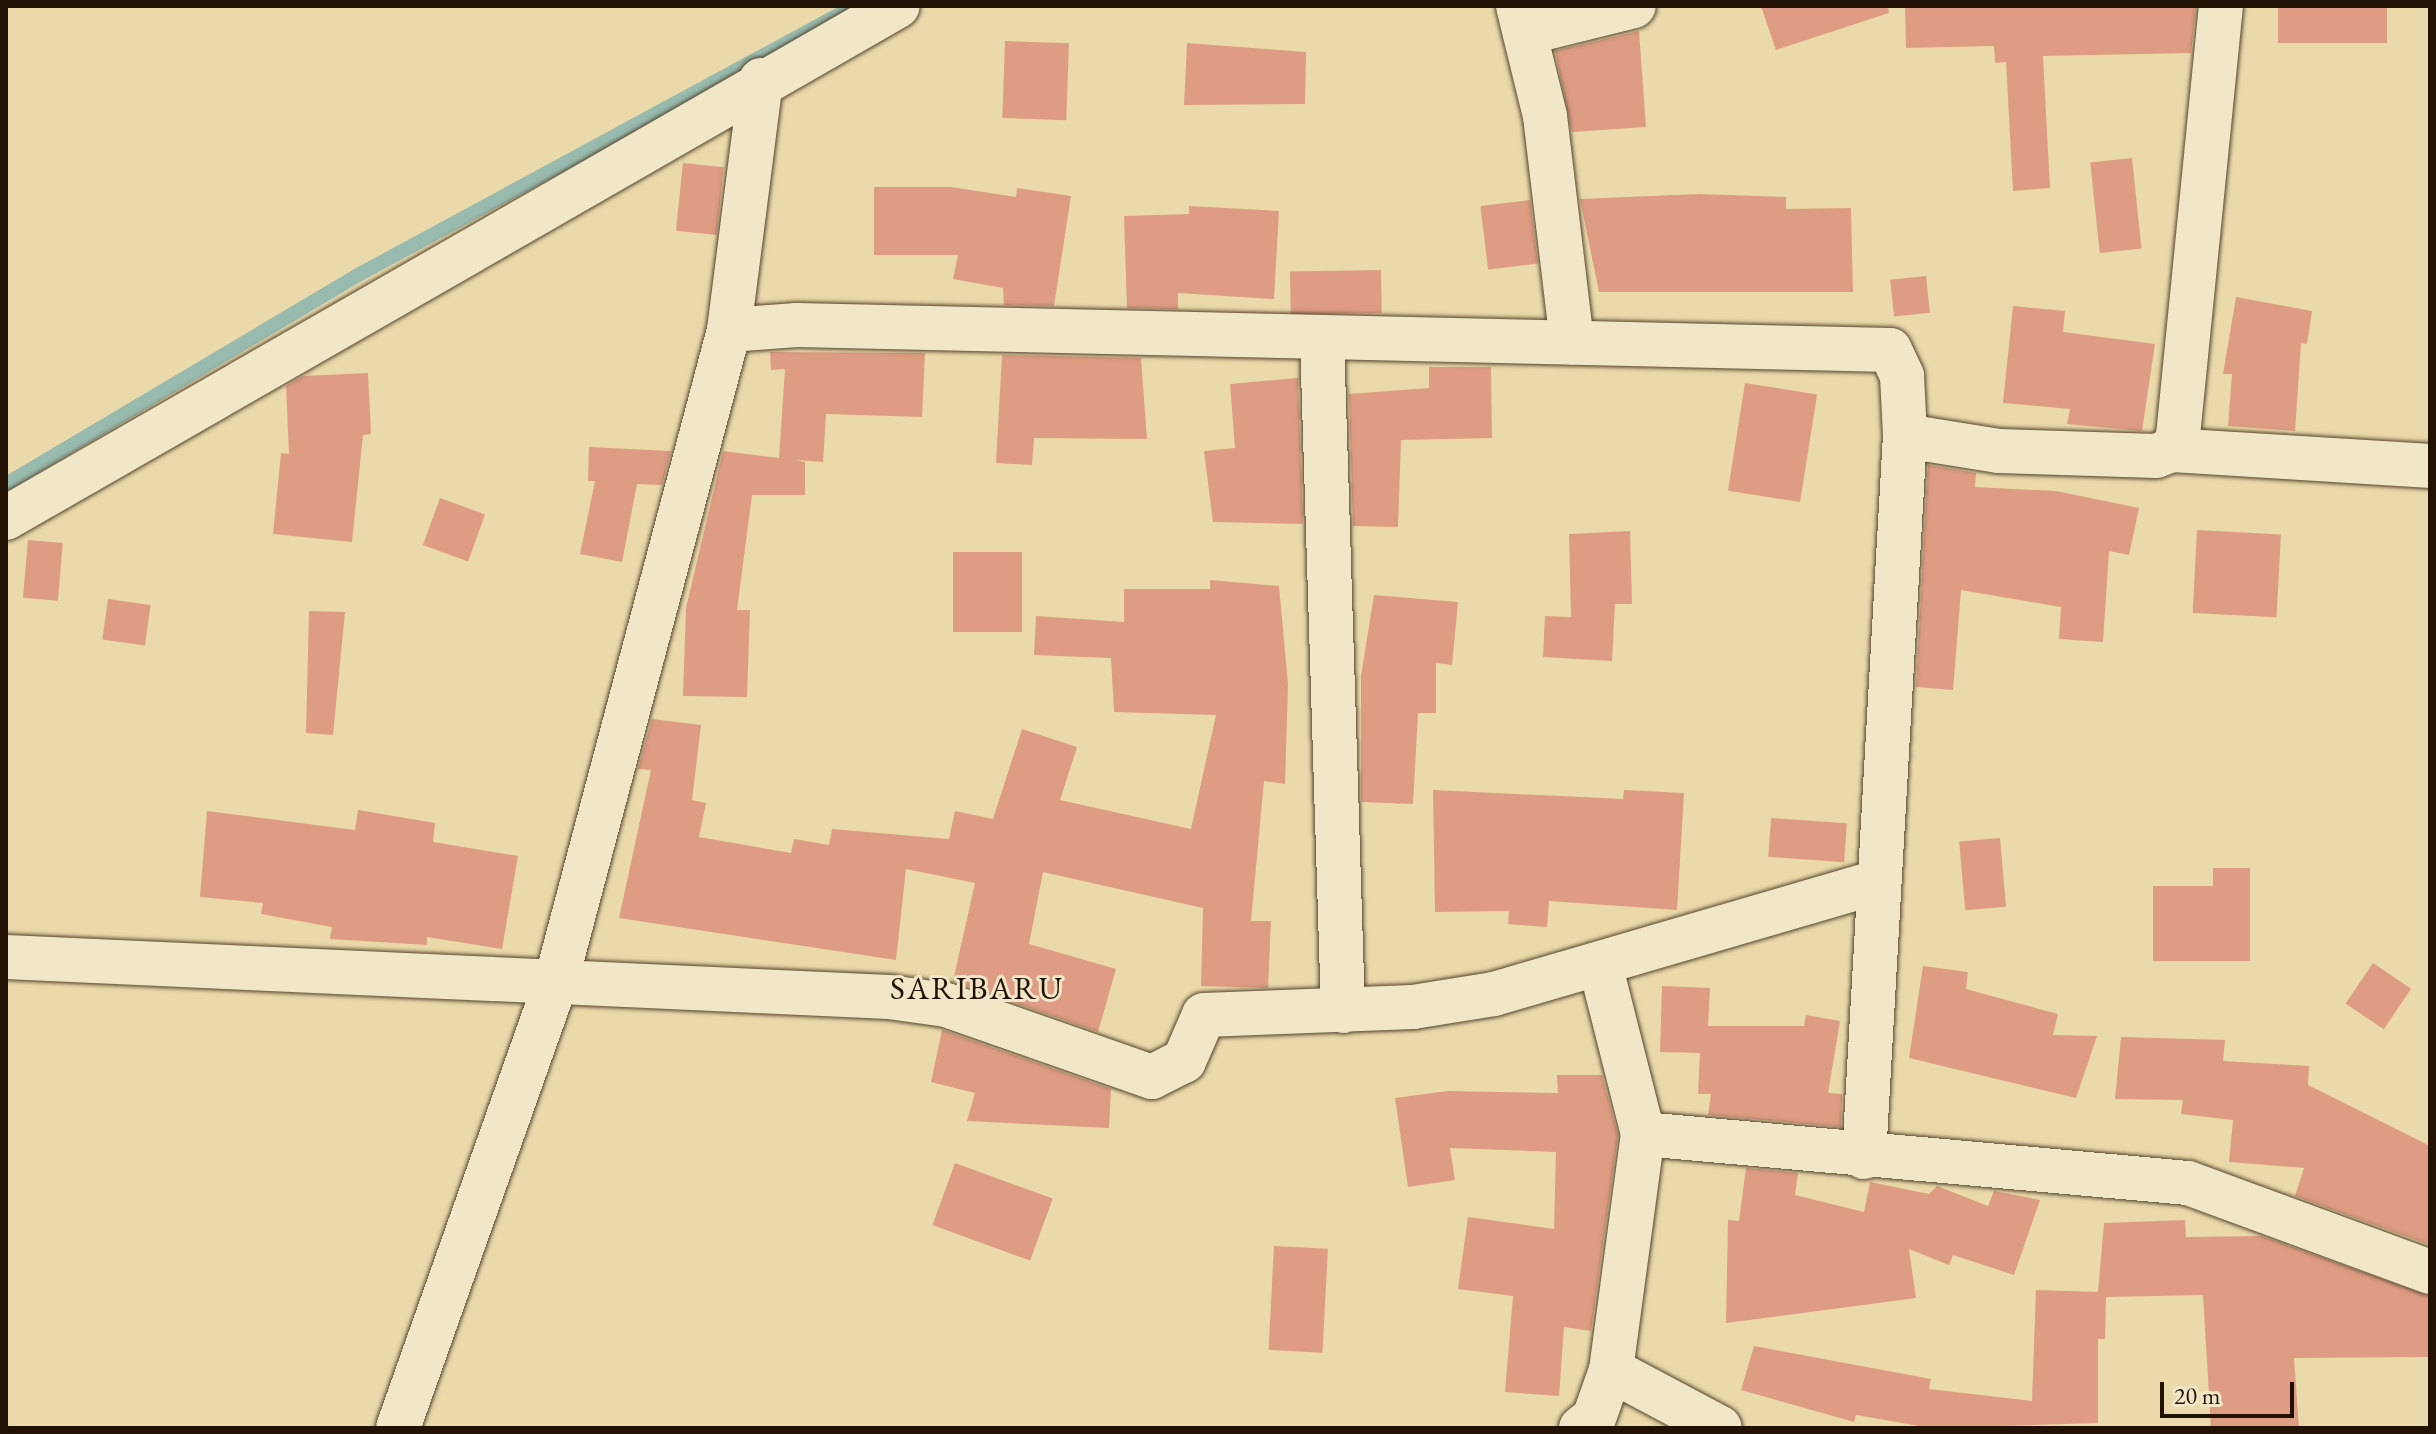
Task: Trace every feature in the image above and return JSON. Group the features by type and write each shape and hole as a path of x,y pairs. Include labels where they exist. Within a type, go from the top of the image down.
{"street":[{"path":"6,518 761,80 898,6"},
{"path":"1572,342 1545,116 1521,20 1634,6"},
{"path":"2170,450 2178,436 2221,6"},
{"path":"398,1428 555,985 729,330 761,80"},
{"path":"729,330 1572,342 1890,350 1902,376 1905,436 1864,1157"},
{"path":"1322,339 1343,1011"},
{"path":"1905,436 1999,451 2156,456 2170,450 2430,466"},
{"path":"6,957 555,985 889,997 946,1005 1152,1077 1184,1061 1204,1015 1343,1011 1494,994 1878,882"},
{"path":"1581,1428 1594,1418 1611,1370 1643,1134 1600,964"},
{"path":"1643,1134 1864,1157 2188,1183 2430,1272"},
{"path":"1611,1370 1720,1428"}],"building":[{"path":"1761,6 1888,6 1889,13 1776,50"},
{"path":"1905,6 2196,6 2191,53 2043,56 2050,188 2013,191 2006,62 1995,63 1994,46 1906,48"},
{"path":"2278,6 2387,6 2387,43 2278,43"},
{"path":"1639,31 1646,127 1572,132 1555,51"},
{"path":"1005,41 1069,43 1066,120 1002,118"},
{"path":"1187,43 1306,52 1305,104 1184,105"},
{"path":"2132,158 2142,249 2100,253 2090,162"},
{"path":"683,163 724,167 717,235 676,231"},
{"path":"874,187 951,187 1016,197 1017,188 1071,196 1054,306 1004,305 1003,288 953,279 958,255 874,255"},
{"path":"1699,194 1786,197 1786,209 1851,208 1853,292 1599,292 1580,199"},
{"path":"1530,200 1538,264 1488,270 1480,206"},
{"path":"1189,206 1279,211 1274,299 1178,293 1178,309 1127,308 1124,216 1189,214"},
{"path":"1381,270 1382,313 1291,315 1290,272"},
{"path":"1926,276 1930,313 1894,317 1890,280"},
{"path":"2236,297 2312,311 2307,344 2301,343 2295,431 2228,426 2232,374 2223,374"},
{"path":"2013,306 2065,311 2063,332 2155,344 2142,431 2067,424 2070,409 2003,403"},
{"path":"770,352 925,353 922,417 826,414 823,462 795,460 805,462 805,495 752,495 737,610 750,610 747,697 683,696 686,608 723,451 779,458 785,369 771,370"},
{"path":"1002,355 1141,358 1147,439 1034,438 1032,465 996,463"},
{"path":"1429,367 1491,367 1492,438 1401,440 1398,527 1353,526 1349,394 1429,388"},
{"path":"368,373 371,434 363,435 352,542 273,534 281,453 289,454 286,386 303,376"},
{"path":"1298,378 1303,524 1213,522 1204,451 1235,448 1230,384"},
{"path":"1745,383 1817,394 1800,502 1728,491"},
{"path":"589,447 671,451 662,485 637,484 622,562 580,554 595,481 588,481"},
{"path":"1928,465 1976,473 1975,487 2056,491 2139,508 2129,555 2109,551 2103,642 2059,639 2061,607 1961,590 1953,690 1916,687"},
{"path":"440,498 485,514 468,561 423,545"},
{"path":"2197,530 2281,534 2277,617 2193,613"},
{"path":"1630,531 1632,604 1615,604 1612,661 1543,657 1545,616 1571,617 1569,534"},
{"path":"28,540 63,543 58,601 23,598"},
{"path":"953,552 1022,552 1022,632 953,632"},
{"path":"1210,580 1279,586 1288,684 1285,784 1264,781 1251,921 1271,921 1268,988 1201,986 1203,908 1043,872 1029,944 1116,969 1098,1032 953,981 975,883 906,869 896,960 619,918 651,770 638,769 652,719 701,725 692,800 706,803 699,837 791,853 794,839 829,845 832,829 949,839 955,811 993,819 1022,729 1077,747 1060,800 1191,829 1216,715 1114,712 1111,658 1034,655 1036,616 1124,622 1124,589 1210,589"},
{"path":"1374,595 1458,602 1452,665 1436,663 1436,713 1418,713 1413,804 1361,802 1361,676"},
{"path":"108,599 151,605 145,646 102,640"},
{"path":"309,611 345,612 333,735 306,733"},
{"path":"1433,790 1623,799 1624,790 1684,793 1677,910 1549,901 1547,927 1508,924 1509,911 1435,912"},
{"path":"358,810 435,823 433,842 518,856 502,949 427,937 427,945 330,939 332,927 261,914 263,903 200,897 207,811 355,830"},
{"path":"1771,818 1847,823 1844,862 1768,857"},
{"path":"2000,838 2006,907 1965,910 1959,842"},
{"path":"2213,868 2250,868 2250,961 2153,961 2153,886 2213,886"},
{"path":"2373,963 2411,989 2384,1029 2346,1004"},
{"path":"1923,966 1968,972 1966,989 2058,1014 2053,1035 2097,1036 2076,1098 1909,1058"},
{"path":"1662,986 1710,988 1708,1026 1804,1026 1806,1015 1840,1021 1828,1093 1842,1094 1841,1127 1708,1115 1711,1094 1698,1094 1700,1053 1660,1052"},
{"path":"942,1030 1111,1089 1109,1128 967,1121 975,1093 931,1082"},
{"path":"2121,1037 2225,1040 2223,1061 2309,1066 2308,1085 2430,1146 2430,1245 2295,1196 2304,1168 2229,1162 2233,1120 2181,1114 2183,1100 2115,1099"},
{"path":"1557,1075 1602,1075 1618,1135 1591,1331 1564,1327 1559,1396 1505,1392 1513,1296 1458,1289 1468,1217 1554,1229 1556,1152 1450,1148 1455,1180 1408,1187 1395,1098 1448,1091 1558,1093"},
{"path":"955,1163 1053,1199 1030,1261 932,1225"},
{"path":"1746,1168 1798,1173 1795,1195 1864,1212 1870,1182 1929,1194 1937,1186 1988,1206 1994,1191 2040,1200 2014,1275 1953,1255 1949,1265 1909,1249 1916,1298 1726,1323 1728,1220 1739,1221"},
{"path":"2185,1220 2186,1237 2261,1236 2430,1296 2430,1357 2294,1358 2299,1428 2211,1428 2203,1295 2106,1297 2105,1339 2098,1339 2098,1423 1931,1428 1856,1415 1854,1422 1741,1390 1754,1346 1931,1379 1929,1389 2032,1401 2036,1290 2098,1292 2104,1223"},
{"path":"1274,1246 1328,1249 1322,1353 1269,1350"}],"waterway":[{"path":"6,484 358,275 849,9"}],"district":[{"name":"SARIBARU","path":"977,988"}]}
